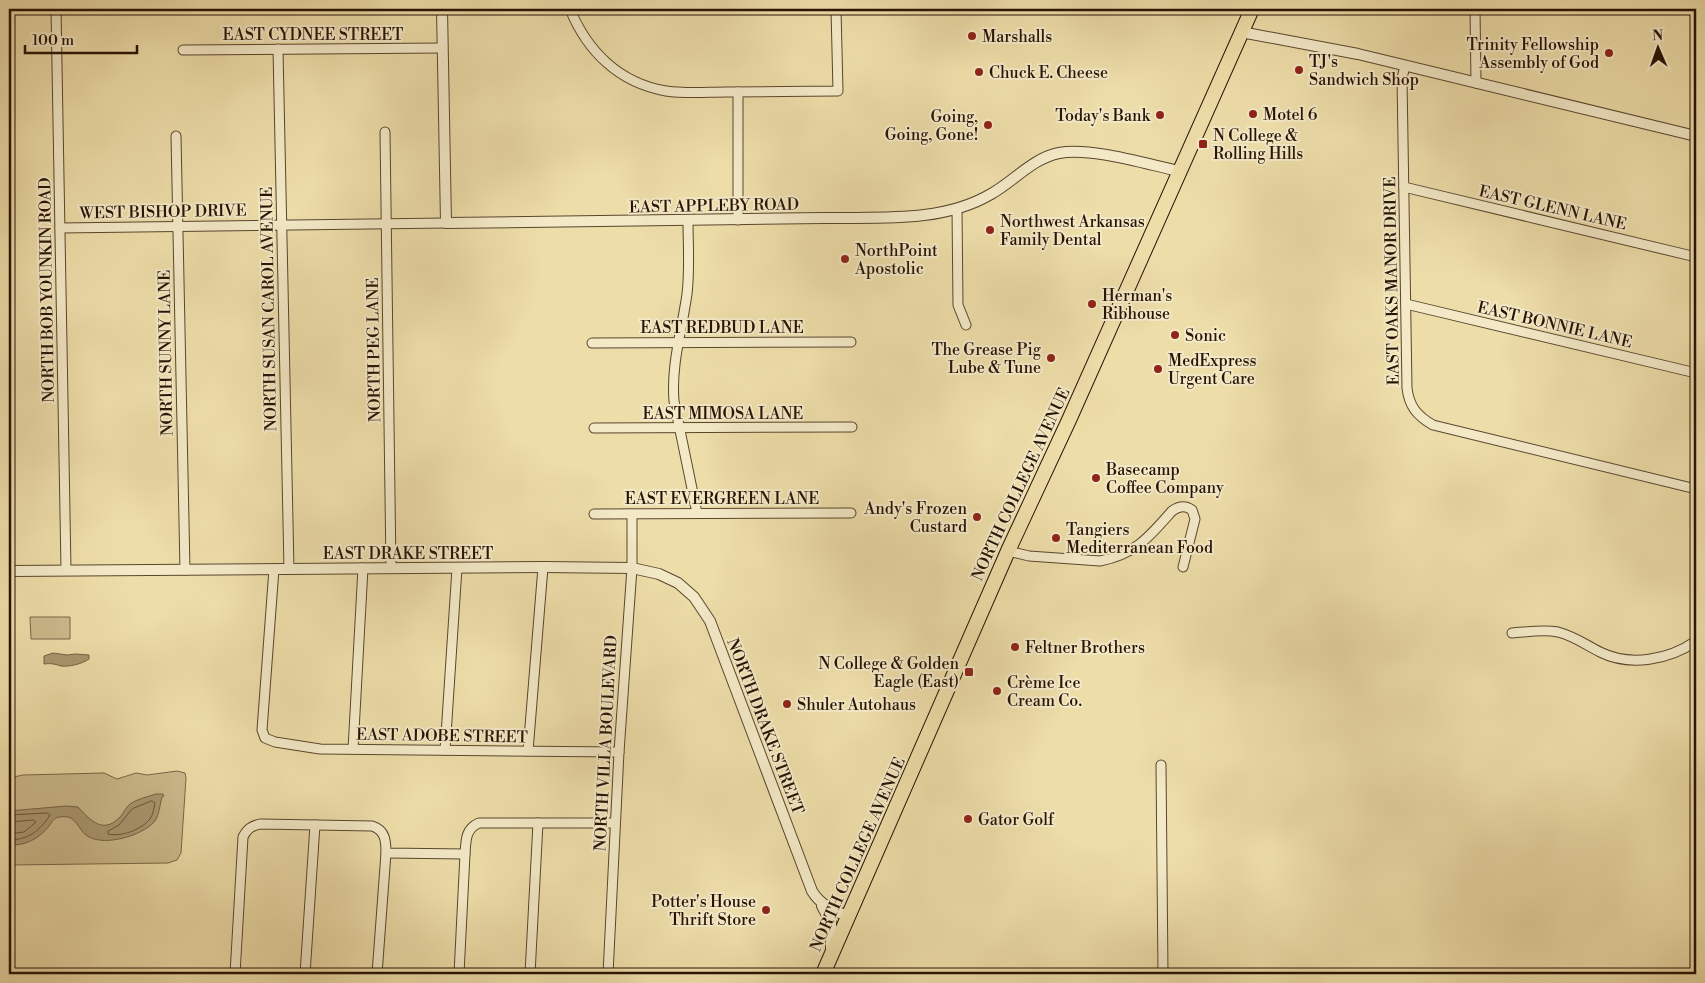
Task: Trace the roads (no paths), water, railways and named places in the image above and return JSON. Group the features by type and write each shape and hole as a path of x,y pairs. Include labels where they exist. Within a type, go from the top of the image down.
{"main road":[{"name":"NORTH COLLEGE AVENUE","path":"823,974 1008,551 1069,420 1252,9"}],"street":[{"name":"NORTH BOB YOUNKIN ROAD","path":"56,9 66,570"},
{"path":"442,9 446,223"},
{"path":"570,9 579,30 593,50 606,63 630,79 666,91 738,92 838,91 836,9"},
{"path":"1475,9 1476,83"},
{"path":"1242,32 1358,54 1696,136"},
{"name":"EAST CYDNEE STREET","path":"183,50 442,48"},
{"name":"NORTH SUSAN CAROL AVENUE","path":"278,49 289,569"},
{"name":"EAST OAKS MANOR DRIVE","path":"1405,66 1402,78 1408,394 1413,409 1426,421 1442,427 1696,489"},
{"path":"738,92 738,220"},
{"name":"NORTH PEG LANE","path":"385,132 391,568"},
{"name":"NORTH SUNNY LANE","path":"176,136 185,570"},
{"name":"EAST APPLEBY ROAD","path":"446,223 904,216 957,209 991,194 1044,158 1061,152 1093,153 1179,171"},
{"name":"EAST GLENN LANE","path":"1404,187 1696,257"},
{"path":"957,209 958,305 966,325"},
{"path":"688,220 688,285 673,378 674,401 697,513"},
{"name":"WEST BISHOP DRIVE","path":"60,228 446,223"},
{"name":"EAST BONNIE LANE","path":"1406,304 1696,373"},
{"name":"EAST REDBUD LANE","path":"592,343 851,342"},
{"name":"EAST MIMOSA LANE","path":"594,428 852,427"},
{"path":"1008,551 1029,556 1100,561 1112,559 1132,550 1147,540 1172,512 1182,506 1192,510 1195,519 1183,567"},
{"name":"EAST EVERGREEN LANE","path":"594,514 851,513"},
{"name":"NORTH VILLA BOULEVARD","path":"608,974 619,752 632,568 632,514"},
{"path":"528,751 542,567"},
{"path":"352,749 363,568"},
{"path":"445,750 457,568"},
{"name":"EAST DRAKE STREET","path":"9,571 632,568"},
{"name":"NORTH DRAKE STREET","path":"632,568 659,574 678,583 694,597 707,616 812,891 832,923 830,958"},
{"name":"EAST ADOBE STREET","path":"274,569 262,730 265,738 270,741 310,748 619,752"},
{"path":"1512,633 1543,630 1557,632 1571,636 1601,653 1618,659 1635,660 1665,655 1680,650 1696,641"},
{"path":"1161,765 1163,974"},
{"path":"459,974 465,854 468,831 472,826 478,823 615,823"},
{"path":"530,974 538,823"},
{"path":"235,974 243,837 248,828 260,824 372,826 378,828 385,837 386,853 377,974"},
{"path":"306,974 315,825"},
{"path":"386,853 465,854"},
{"path":"820,903 849,917"}],"water":[{"path":"53,653 89,655 89,659 79,664 68,666 44,664 44,656"},
{"path":"156,794 163,794 164,796 162,797 156,820 141,832 114,840 96,840 85,834 74,820 58,817 45,831 31,841 9,845 9,811 66,806 78,807 97,824 108,825 120,817 130,804"}],"place":[{"name":"Marshalls","path":"972,36"},
{"name":"Trinity Fellowship Assembly of God","path":"1609,53"},
{"name":"TJ's Sandwich Shop","path":"1299,70"},
{"name":"Chuck E. Cheese","path":"979,72"},
{"name":"Motel 6","path":"1253,114"},
{"name":"Today's Bank","path":"1160,115"},
{"name":"Going, Going, Gone!","path":"988,125"},
{"name":"N College & Rolling Hills","path":"1203,144"},
{"name":"Northwest Arkansas Family Dental","path":"990,230"},
{"name":"NorthPoint Apostolic","path":"845,259"},
{"name":"Herman's Ribhouse","path":"1092,304"},
{"name":"Sonic","path":"1175,335"},
{"name":"The Grease Pig Lube & Tune","path":"1051,358"},
{"name":"MedExpress Urgent Care","path":"1158,369"},
{"name":"Basecamp Coffee Company","path":"1096,478"},
{"name":"Andy's Frozen Custard","path":"977,517"},
{"name":"Tangiers Mediterranean Food","path":"1056,538"},
{"name":"Feltner Brothers","path":"1015,647"},
{"name":"N College & Golden Eagle (East)","path":"969,672"},
{"name":"Crème Ice Cream Co.","path":"997,691"},
{"name":"Shuler Autohaus","path":"787,704"},
{"name":"Gator Golf","path":"968,819"},
{"name":"Potter's House Thrift Store","path":"766,910"}]}
